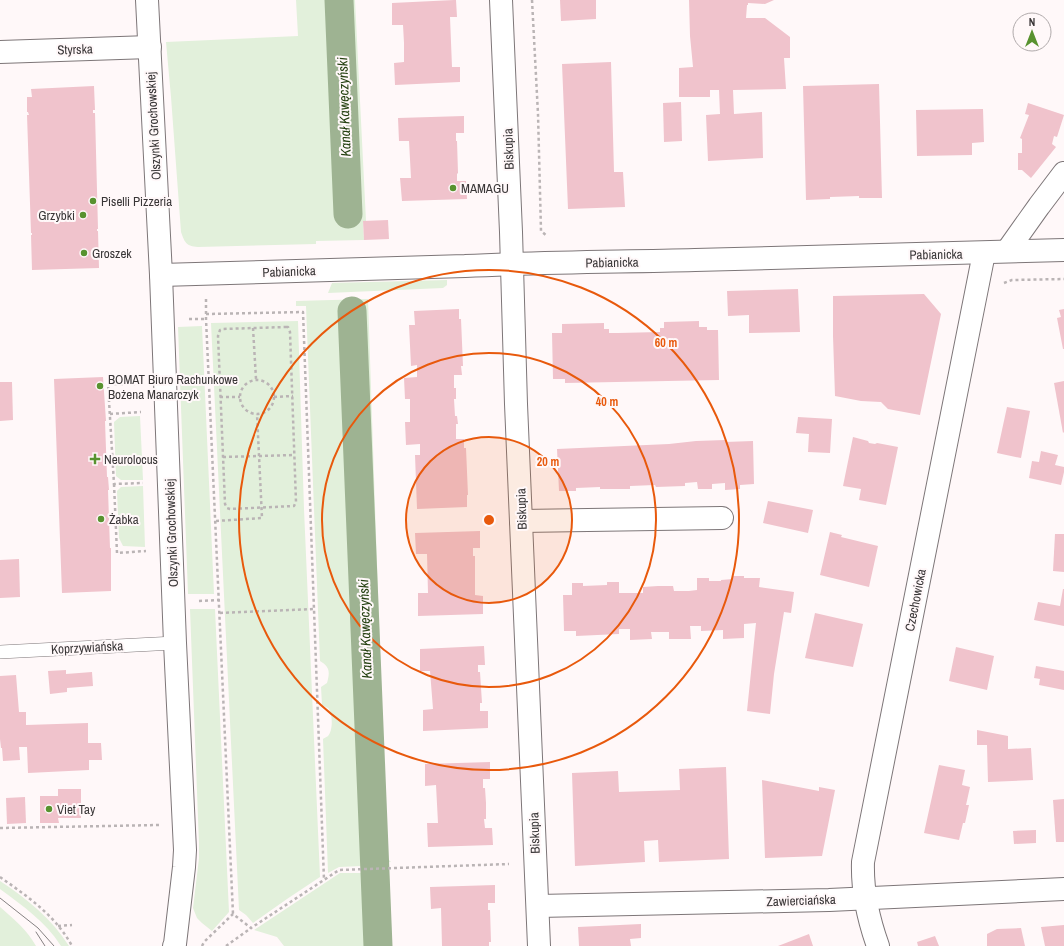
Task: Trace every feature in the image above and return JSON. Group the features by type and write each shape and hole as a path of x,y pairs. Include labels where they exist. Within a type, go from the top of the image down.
{"street":[{"name":"Olszynki Grochowskiej","path":"147,0 161,275 175,643 185,850 174,946"},
{"name":"Biskupia","path":"501,0 539,946"},
{"name":"Styrska","path":"0,52 150,47"},
{"path":"1007,251 1064,173"},
{"name":"Pabianicka","path":"161,275 512,264 1064,250"},
{"name":"Czechowicka","path":"878,946 864,898 862,879 863,862 984,253"},
{"path":"522,521 722,518"},
{"name":"Zawierciańska","path":"538,906 821,900 1064,889"}],"lane":[{"name":"Koprzywiańska","path":"0,652 175,643"}],"path":[{"path":"532,0 538,114 541,231 548,237"},
{"path":"1000,287 1012,280 1064,279"},
{"path":"202,946 204,942 233,914 206,299"},
{"path":"206,314 303,312 324,880"},
{"path":"288,327 290,330 295,455 296,504 294,506 230,509 226,507 218,336 222,329 253,328 288,327"},
{"path":"253,328 256,379"},
{"path":"256,379 267,383 274,392 274,400 271,407 264,412 257,414 248,411 242,405 240,397 242,389 247,382 256,379"},
{"path":"143,384 108,384 117,553 150,551"},
{"path":"274,397 292,396"},
{"path":"220,398 240,397"},
{"path":"110,414 144,412"},
{"path":"216,521 262,518 257,414"},
{"path":"223,457 295,455"},
{"path":"114,484 147,483"},
{"path":"193,601 219,600"},
{"path":"220,613 314,609"},
{"path":"0,828 163,825"},
{"path":"226,946 339,870 512,864"},
{"path":"0,877 43,909 58,926 72,946"},
{"path":"233,914 251,928"},
{"path":"58,926 72,925"}],"green space":[{"path":"296,0 355,0 366,221 363,221 364,240 316,241 316,244 198,247 188,245 181,232 166,42 298,36"},
{"path":"447,280 447,285 443,288 328,293 332,283"},
{"path":"368,299 387,858 391,862 361,864 362,866 339,867 328,873 323,739 330,734 332,718 330,710 322,705 321,687 327,683 329,673 326,665 320,661 306,306 296,306 296,301"},
{"path":"298,321 304,509 320,877 253,923 239,910 211,323"},
{"path":"202,326 214,594 188,594 178,327"},
{"path":"140,416 143,480 121,480 116,476 114,422 120,417"},
{"path":"143,486 145,547 123,546 119,538 117,491 121,487"},
{"path":"190,609 215,609 229,912 212,931 197,918 193,908 199,858 199,844"},
{"path":"340,873 389,873 392,946 284,946 277,937 254,930"},
{"path":"0,881 47,918 69,946 61,946 41,922 26,908 0,889"},
{"path":"0,907 15,920 36,946 0,946"}],"building":[{"path":"456,0 457,17 450,17 452,67 460,67 460,82 395,85 394,63 404,62 404,43 403,25 392,25 392,3"},
{"path":"560,0 596,0 596,19 561,21"},
{"path":"689,0 774,0 765,4 748,3 746,18 765,18 790,37 790,58 784,58 786,89 733,90 734,114 762,112 763,158 708,161 706,115 720,114 719,90 710,90 710,97 679,97 679,68 693,67"},
{"path":"611,62 614,172 623,172 625,207 568,209 562,64"},
{"path":"879,84 882,198 859,198 859,196 806,200 803,86"},
{"path":"94,86 95,110 93,110 93,113 95,113 99,268 32,270 27,115 29,115 27,112 27,97 32,97 31,89"},
{"path":"681,102 682,141 664,142 663,103"},
{"path":"1028,103 1064,115 1057,137 1054,136 1052,144 1056,147 1031,178 1022,170 1018,170 1018,153 1022,153 1022,139 1020,138 1029,115 1025,114"},
{"path":"983,109 984,142 972,143 972,155 917,156 916,110"},
{"path":"464,116 464,133 456,133 457,181 466,181 467,199 402,201 400,178 411,178 409,141 399,141 398,118"},
{"path":"388,220 389,239 364,240 363,221"},
{"path":"798,289 800,332 749,333 749,315 728,316 727,291"},
{"path":"924,294 941,314 920,415 888,409 881,402 861,401 835,396 833,296"},
{"path":"459,309 459,319 461,319 463,366 461,366 462,375 454,375 456,399 454,399 455,416 457,416 458,424 456,424 456,439 464,439 464,448 466,448 468,495 467,507 417,509 415,455 420,455 420,444 406,445 405,422 410,422 410,399 405,399 404,378 417,377 417,365 411,366 409,325 415,325 414,311"},
{"path":"1064,309 1063,349 1057,318 1061,317 1059,310"},
{"path":"699,321 699,327 707,327 707,330 718,330 719,380 565,383 565,379 553,379 552,333 562,333 562,324 604,323 604,329 609,329 609,333 618,333 660,332 660,328 664,328 664,322"},
{"path":"103,377 106,421 107,477 109,490 111,591 62,593 54,379"},
{"path":"1064,381 1064,432 1063,433 1054,383"},
{"path":"0,382 12,382 13,420 0,421"},
{"path":"1007,407 1030,411 1021,458 997,453"},
{"path":"798,417 832,419 830,453 808,452 809,434 796,433"},
{"path":"853,437 868,441 869,443 898,447 886,505 859,500 861,489 843,486"},
{"path":"725,440 725,442 753,441 754,484 740,485 740,489 725,490 725,483 712,484 712,489 698,489 697,482 685,483 685,486 630,486 630,489 600,489 600,487 576,488 576,491 559,491 557,449"},
{"path":"1041,451 1058,455 1055,465 1064,467 1061,485 1029,478 1032,461 1039,462"},
{"path":"768,501 813,510 808,533 763,523"},
{"path":"480,531 480,548 473,548 473,556 475,556 475,595 483,596 483,614 418,616 418,593 428,593 427,554 416,554 415,533"},
{"path":"830,532 842,535 841,537 878,546 869,587 820,575"},
{"path":"1055,534 1064,534 1064,572 1053,571"},
{"path":"19,559 20,597 0,598 0,560"},
{"path":"733,576 760,578 759,587 794,592 791,613 784,612 774,674 770,714 747,711 756,623 744,624 744,638 723,639 723,630 701,631 701,626 690,626 691,639 669,639 669,632 651,632 652,639 630,640 630,629 619,629 619,634 576,636 576,631 564,631 563,595 572,595 572,583 583,583 583,586 607,585 607,582 619,582 619,593 643,593 643,587 658,586 673,586 674,591 689,591 697,590 697,578 709,578 709,581 721,581 733,579"},
{"path":"1063,589 1064,626 1034,620 1038,602 1060,606"},
{"path":"815,613 863,624 853,667 805,658"},
{"path":"484,646 485,665 478,665 478,672 480,672 482,703 480,703 480,711 488,711 488,728 423,731 423,710 433,709 430,671 420,671 420,649"},
{"path":"956,647 994,656 987,690 949,681"},
{"path":"1036,666 1064,671 1064,690 1039,685 1040,679 1034,678"},
{"path":"66,670 66,674 92,672 93,686 67,688 67,692 50,694 48,671"},
{"path":"16,675 19,712 26,712 26,725 88,723 88,743 101,743 102,760 89,760 89,770 28,773 27,747 19,747 20,760 3,761 0,739 0,676"},
{"path":"977,730 1008,736 1008,749 1031,748 1033,780 988,782 987,745 977,745"},
{"path":"490,762 490,779 483,779 486,803 486,819 484,819 485,828 492,828 493,845 428,847 427,823 438,823 436,785 425,786 425,764"},
{"path":"939,765 965,770 962,785 970,787 966,805 969,805 959,840 924,833"},
{"path":"726,767 729,859 659,862 658,840 644,841 645,862 575,866 572,773 618,771 619,792 680,790 679,769"},
{"path":"762,780 819,791 819,787 835,790 822,856 765,858"},
{"path":"58,789 81,789 81,818 58,818 59,823 40,823 40,796 58,796"},
{"path":"25,797 26,823 7,824 6,798"},
{"path":"1064,799 1064,842 1056,842 1053,800"},
{"path":"1036,830 1036,843 1014,844 1013,831"},
{"path":"495,885 495,903 488,903 488,910 490,910 491,942 489,942 489,946 442,946 441,908 431,909 430,887"},
{"path":"641,924 641,938 630,939 631,946 579,946 578,927"},
{"path":"1064,925 1064,946 1045,946 1041,927"},
{"path":"1021,928 1025,946 987,946 987,934 997,929"},
{"path":"809,934 813,946 778,946"},
{"path":"935,936 939,946 918,946 917,942"}],"waterway":[{"name":"Kanał Kawęczyński","path":"339,0 348,214"},
{"name":"Kanał Kawęczyński","path":"352,311 378,946"}],"tram line":[{"path":"0,898 38,928 54,946"},
{"path":"36,932 45,946"}],"place":[{"name":"MAMAGU","path":"453,188"},
{"name":"Piselli Pizzeria","path":"93,201"},
{"name":"Grzybki","path":"83,215"},
{"name":"Groszek","path":"84,253"},
{"name":"BOMAT Biuro Rachunkowe Bożena Manarczyk","path":"100,386"},
{"name":"Neurolocus","path":"95,459"},
{"name":"Żabka","path":"101,519"},
{"name":"Viet Tay","path":"49,809"}]}
